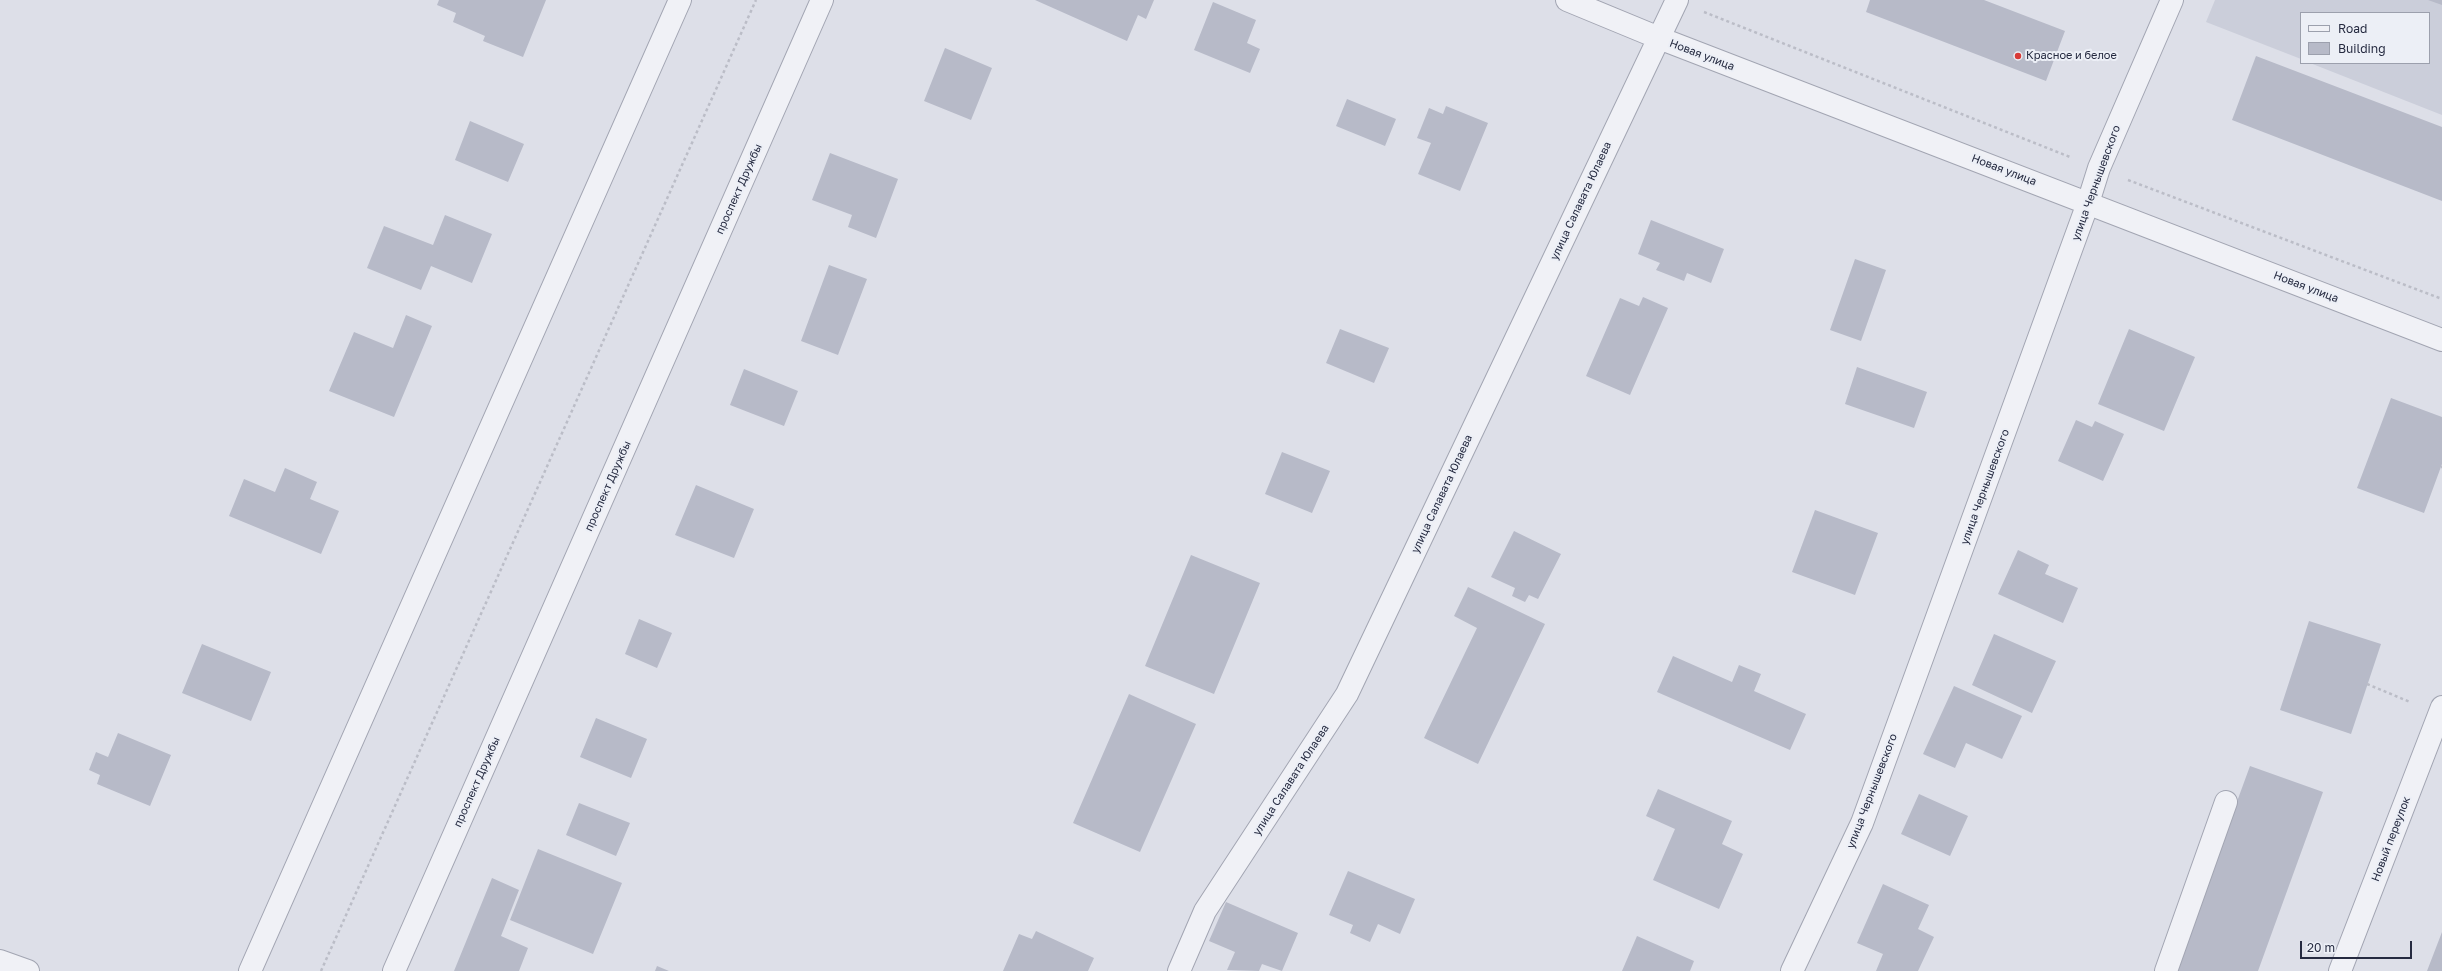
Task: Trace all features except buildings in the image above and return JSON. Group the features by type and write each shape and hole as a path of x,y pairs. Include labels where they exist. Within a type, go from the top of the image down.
{"street":[{"path":"250,971 680,0"},
{"name":"проспект Дружбы","path":"394,971 822,0"},
{"name":"Новая улица","path":"1567,0 1659,38 2442,340"},
{"name":"улица Салавата Юлаева","path":"1179,971 1205,911 1347,694 1676,0"},
{"name":"улица Чернышевского","path":"1792,971 1862,823 2088,203 2099,168 2172,0"},
{"name":"Новый переулок","path":"2340,971 2441,710"},
{"path":"2166,971 2226,802"},
{"path":"0,961 28,971"}],"path":[{"path":"322,971 756,0"},
{"path":"1676,0 2099,168 2442,299"},
{"path":"2368,684 2441,710"}],"shaded area":[{"path":"2215,0 2442,0 2442,115 2313,64 2430,64 2430,12 2300,12 2300,59 2206,22"}],"place":[{"name":"Красное и белое","path":"2018,56"}]}
